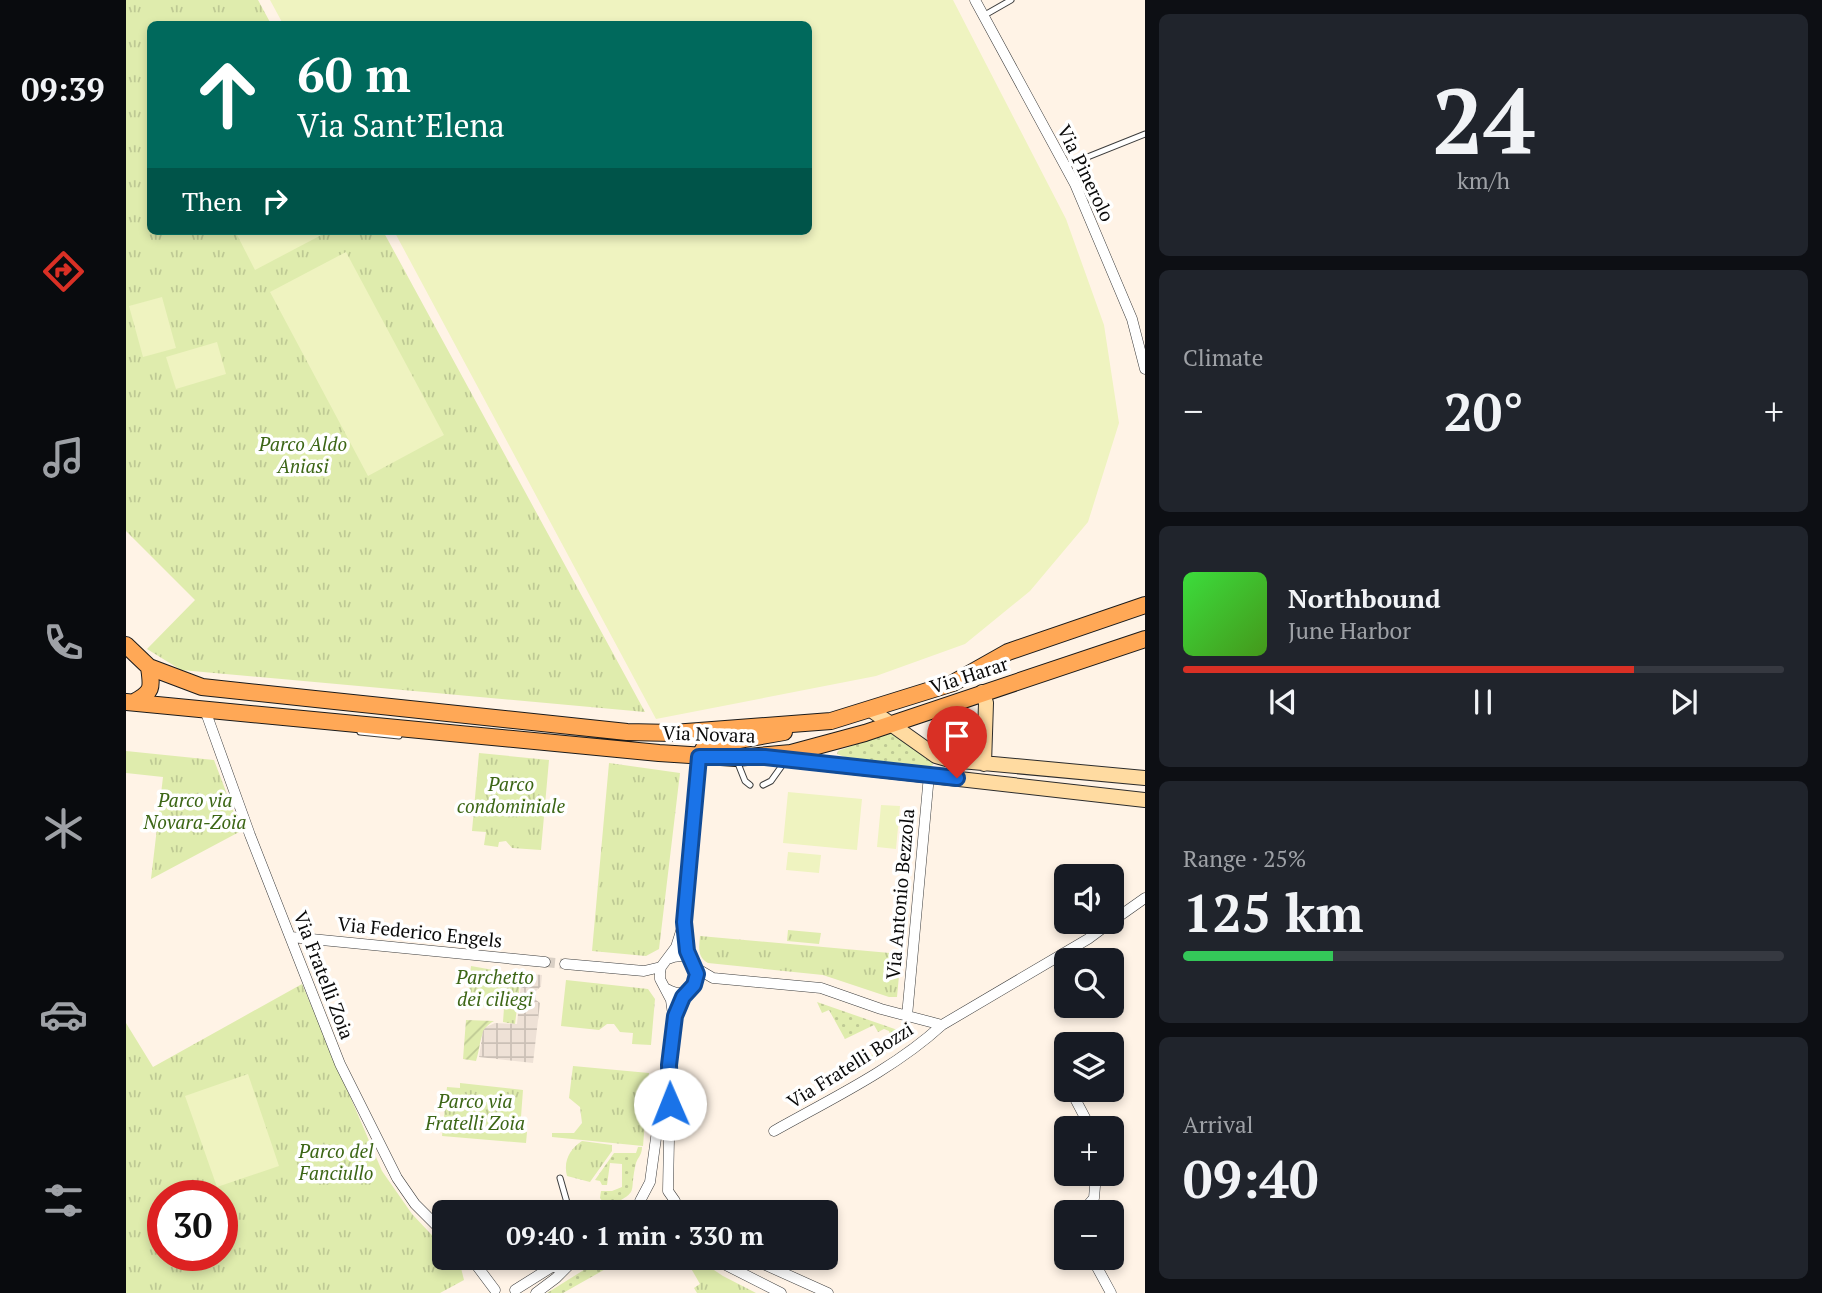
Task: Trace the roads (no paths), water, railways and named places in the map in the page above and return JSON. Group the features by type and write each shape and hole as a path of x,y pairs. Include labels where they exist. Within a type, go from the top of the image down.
{"main road":[{"name":"Via Harar","path":"871,710 953,683 1009,652 1145,605"},
{"name":"Via Harar","path":"765,757 788,757 1145,639"},
{"path":"126,645 149,667 152,684 149,693 130,702"},
{"name":"Via Novara","path":"149,667 202,687 627,732 673,733 831,722 871,710"},
{"name":"Via Novara","path":"130,702 699,757 765,757"},
{"path":"673,733 699,757 705,746 831,722"}],"street":[{"name":"Via Pinerolo","path":"975,0 1075,184 1132,318 1145,369"},
{"path":"982,692 986,703 984,764"},
{"name":"Via Fratelli Zoia","path":"205,710 250,835 340,1064 391,1166 415,1204 432,1221"},
{"path":"871,710 936,756 945,759 1145,778"},
{"path":"674,1022 697,974 686,946 684,922 699,757"},
{"path":"788,757 1145,800"},
{"path":"929,775 945,759"},
{"name":"Via Antonio Bezzola","path":"906,1016 929,775"},
{"name":"Via Fratelli Bozzi","path":"1124,913 1145,898"},
{"path":"648,1190 674,1022 667,989 660,979 665,963 678,943 684,922"},
{"name":"Via Fratelli Bozzi","path":"775,1131 900,1057 942,1025 1095,934"},
{"name":"Via Federico Engels","path":"291,937 545,962"},
{"path":"565,964 644,971 682,957 713,978"},
{"path":"667,989 678,994 713,978"},
{"name":"Via Fratelli Bozzi","path":"713,978 816,987 942,1025"},
{"path":"668,1191 669,1065"},
{"path":"641,1200 648,1190 657,1187 668,1191 674,1200"},
{"path":"479,1270 493,1292 506,1287 517,1292 547,1270"},
{"path":"536,1293 564,1270"},
{"path":"735,1270 781,1293"},
{"path":"774,1270 828,1293"},
{"path":"1099,1270 1111,1293"}],"lane":[{"path":"983,16 1011,0"},
{"path":"1065,166 1145,134"},
{"path":"355,703 355,724"},
{"path":"231,719 662,761"},
{"path":"763,785 771,781 788,757"},
{"path":"736,758 745,781 750,785"},
{"path":"560,1178 566,1200"},
{"path":"755,1280 760,1270"}],"tunnel":[{"path":"545,962 565,964"}],"park label":[{"name":"Parco Aldo Aniasi","path":"303,455"},
{"name":"Parco condominiale","path":"511,795"},
{"name":"Parco via Novara-Zoia","path":"195,811"},
{"name":"Parchetto dei ciliegi","path":"495,988"},
{"name":"Parco via Fratelli Zoia","path":"475,1112"},
{"name":"Parco del Fanciullo","path":"336,1162"}]}
